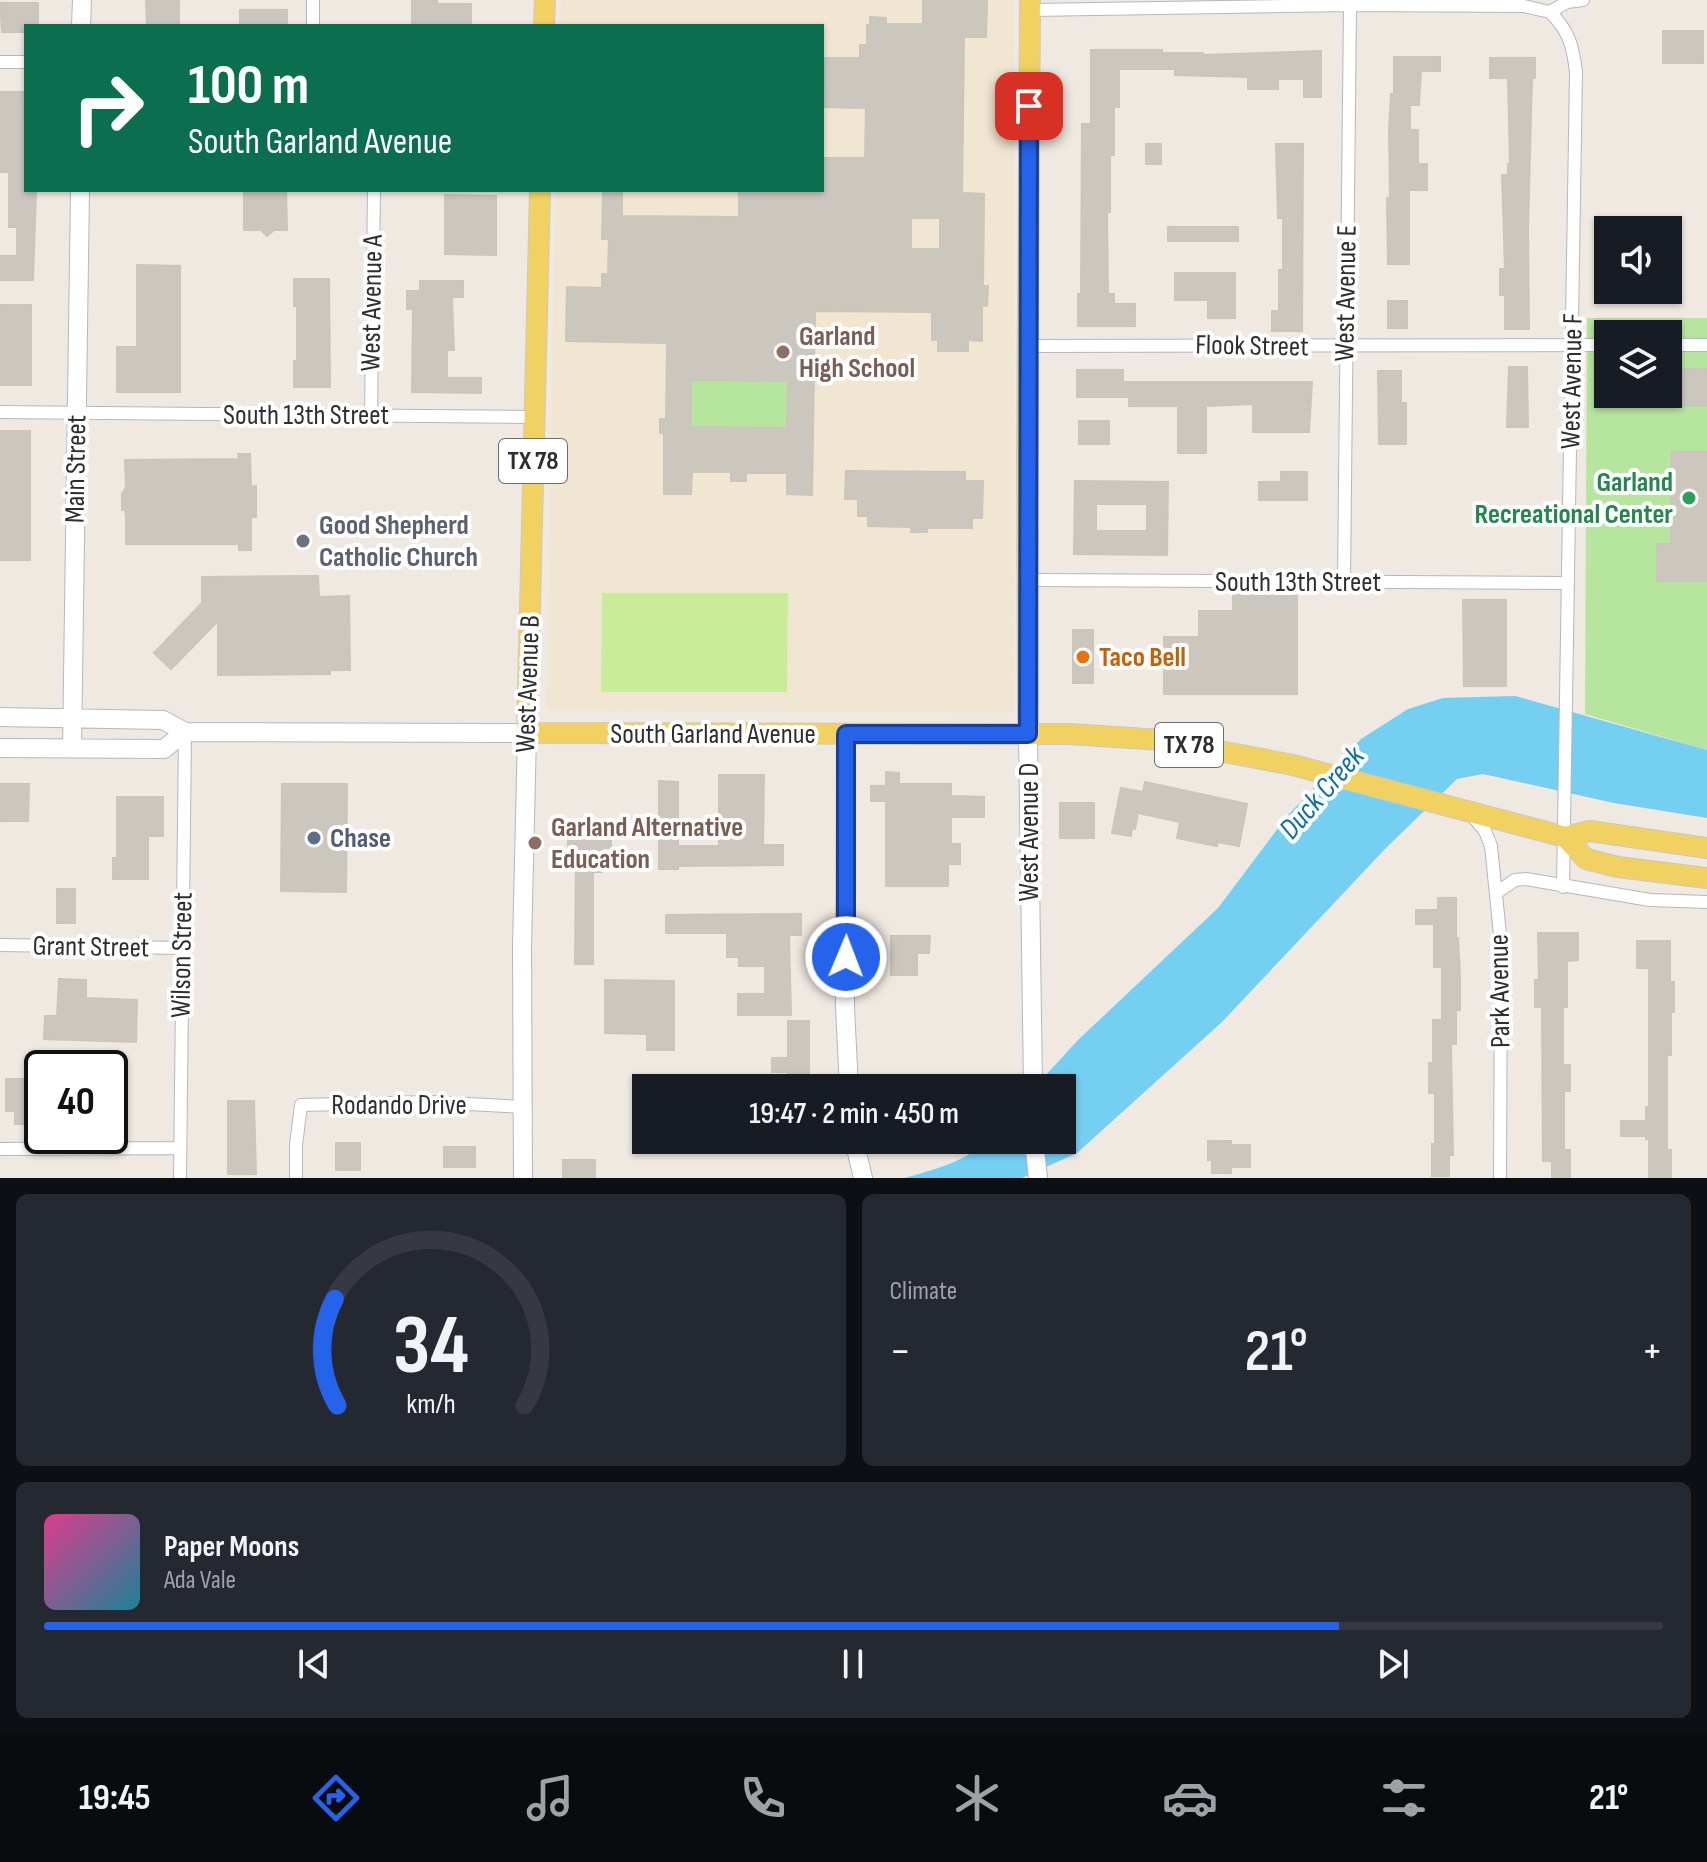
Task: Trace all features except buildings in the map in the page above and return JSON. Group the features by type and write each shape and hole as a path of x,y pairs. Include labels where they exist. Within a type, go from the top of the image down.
{"main road":[{"path":"81,24 82,0"},
{"path":"544,24 545,0"},
{"name":"West Avenue D","path":"1030,5 1027,580 1032,1074"},
{"name":"Main Street","path":"72,748 80,192"},
{"name":"West Avenue B","path":"523,1178 527,733 540,192"},
{"name":"South Garland Avenue","path":"0,717 163,720 185,732 1069,734 1162,740 1293,765 1445,804 1565,846 1586,859 1618,867 1707,878"},
{"name":"South Garland Avenue","path":"0,748 164,749 185,732"},
{"path":"846,734 845,1007 848,1074"},
{"name":"South Garland Avenue","path":"1565,846 1590,831 1707,848"},
{"path":"857,1154 862,1175"},
{"path":"1035,1154 1038,1178"}],"street":[{"path":"313,0 313,24"},
{"path":"1030,5 1504,3 1550,12 1567,2 1583,0"},
{"name":"West Avenue E","path":"1344,582 1350,5"},
{"name":"West Avenue F","path":"1550,12 1564,26 1573,43 1576,72 1565,846"},
{"path":"0,62 24,62"},
{"name":"West Avenue A","path":"371,416 374,192"},
{"name":"Flook Street","path":"1028,346 1594,345"},
{"path":"1682,345 1707,345"},
{"name":"South 13th Street","path":"0,412 534,417"},
{"name":"South 13th Street","path":"1027,580 1568,583"},
{"name":"Wilson Street","path":"180,1178 185,732"},
{"name":"Park Avenue","path":"1468,811 1485,831 1491,846 1501,944 1500,1178"},
{"path":"1563,887 1565,846"},
{"path":"1496,893 1515,880 1526,879 1650,900 1707,902"},
{"name":"Grant Street","path":"0,945 182,948"},
{"name":"Rodando Drive","path":"296,1178 301,1105 431,1102 523,1107"},
{"path":"0,1149 179,1148"}],"shaded area":[{"name":"Garland High School","path":"561,0 1014,0 1013,713 547,710 555,192 824,192 824,24 560,24"}],"green space":[{"path":"1587,318 1707,318 1707,750 1585,714"},
{"path":"691,380 788,381 787,429 690,427"},
{"path":"602,593 788,593 787,692 601,692"}],"water":[{"name":"Duck Creek","path":"1515,696 1707,750 1707,818 1614,803 1483,774 1457,779 1385,849 1222,1022 1076,1153 1076,1074 1047,1074 1078,1040 1218,908 1288,815 1361,739 1408,709 1443,698"},
{"path":"970,1154 1075,1154 1022,1178 905,1178"}],"place":[{"name":"Garland High School","path":"783,352"},
{"name":"Garland Recreational Center","path":"1689,498"},
{"name":"Good Shepherd Catholic Church","path":"303,541"},
{"name":"Taco Bell","path":"1083,657"},
{"name":"Chase","path":"314,838"},
{"name":"Garland Alternative Education","path":"535,843"}],"route":[{"path":"846,957 846,734 1028,734 1029,106"}]}
